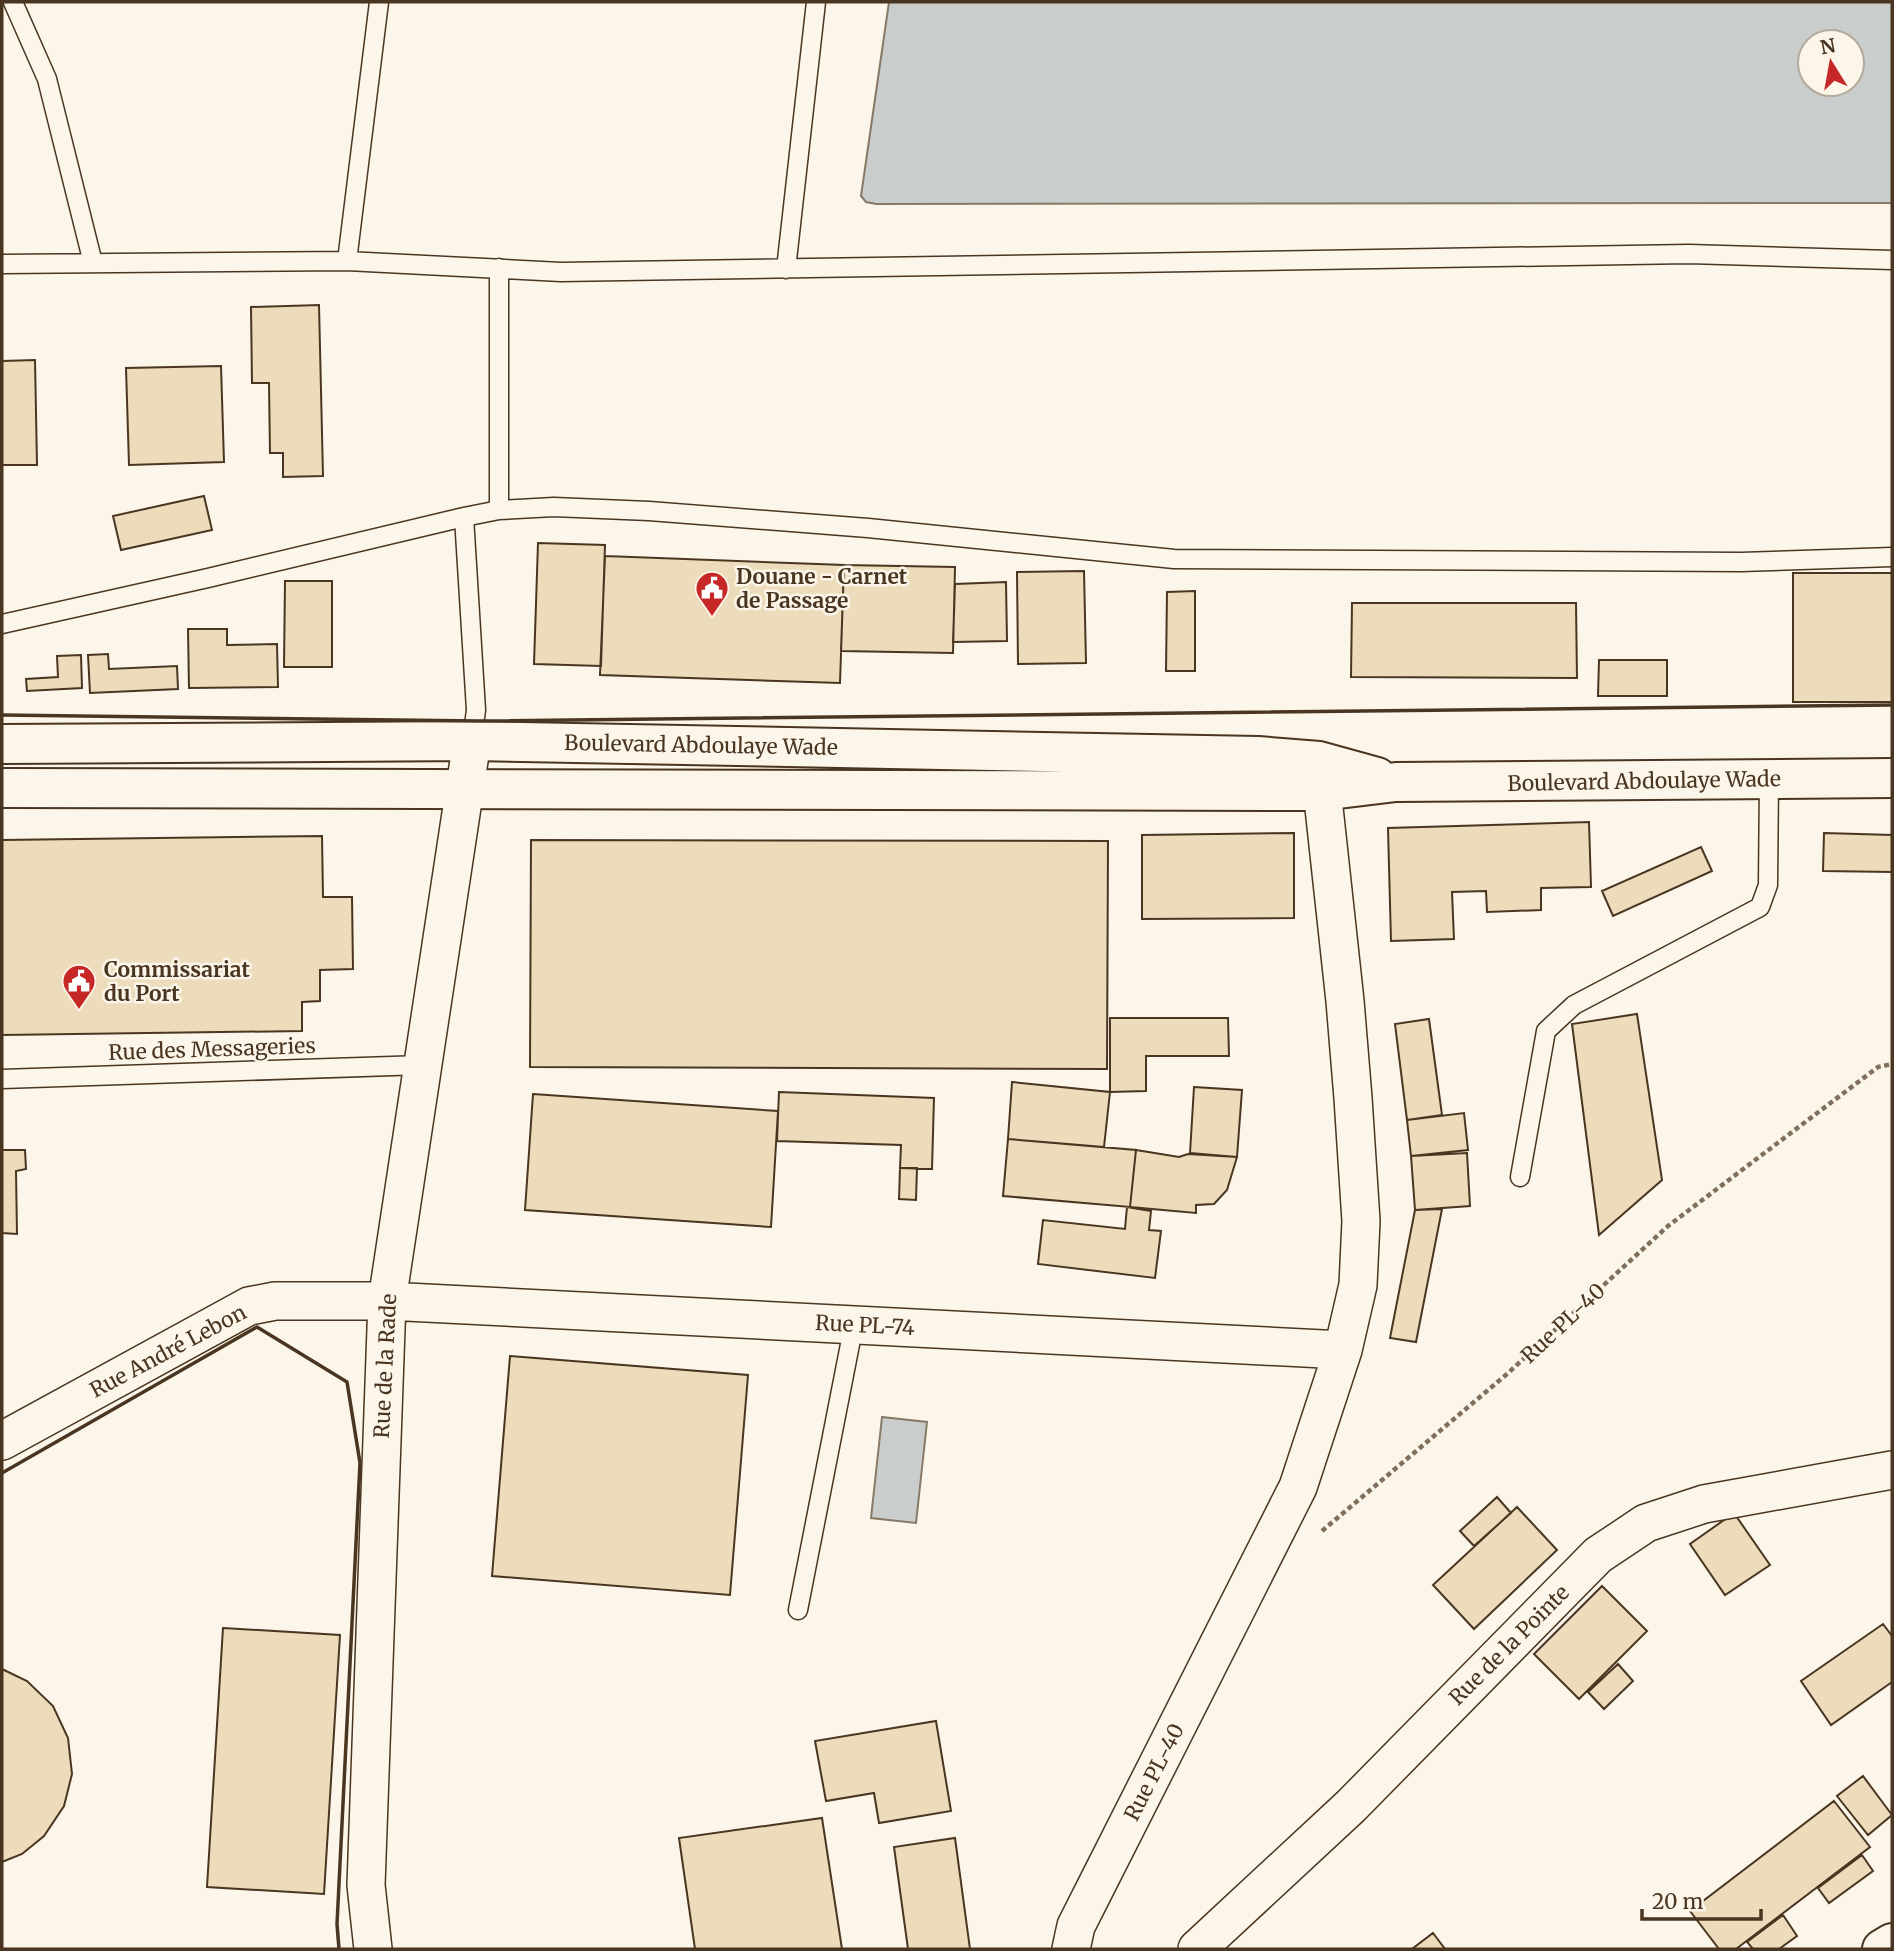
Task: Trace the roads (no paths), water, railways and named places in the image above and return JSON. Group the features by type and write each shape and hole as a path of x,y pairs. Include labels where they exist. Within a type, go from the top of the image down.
{"street":[{"name":"Boulevard Abdoulaye Wade","path":"2,744 472,741 1244,755 1320,776"},
{"name":"Rue de la Rade","path":"373,1949 366,1885 387,1301 472,741"},
{"name":"Boulevard Abdoulaye Wade","path":"2,788 466,788 1320,776 1396,782 1892,778"},
{"name":"Rue PL-40","path":"1071,1949 1076,1926 1298,1487 1343,1350 1358,1285 1360,1221 1345,1001 1320,776"},
{"name":"Rue André Lebon","path":"2,1441 249,1306 275,1301 387,1301"},
{"name":"Rue PL-74","path":"387,1301 1343,1350"},
{"name":"Rue de la Pointe","path":"1197,1949 1351,1806 1598,1555 1646,1523 1704,1504 1892,1470"},
{"path":"1882,1949 1892,1943"}],"lane":[{"path":"13,2 47,79 93,263"},
{"path":"347,261 379,2"},
{"path":"786,269 816,2"},
{"path":"2,264 347,261 561,272 1689,254 1892,260"},
{"path":"499,268 499,510"},
{"path":"2,624 464,517 499,510 554,507 649,511 868,528 1174,559 1741,562 1892,557"},
{"path":"464,517 475,710 472,741"},
{"path":"1520,1177 1546,1031 1574,1005 1760,907 1768,885 1769,779"},
{"name":"Rue des Messageries","path":"2,1079 423,1065"},
{"path":"798,1610 854,1324"}],"place":[{"name":"Douane - Carnet de Passage","path":"712,618"},
{"name":"Commissariat du Port","path":"79,1011"}]}
